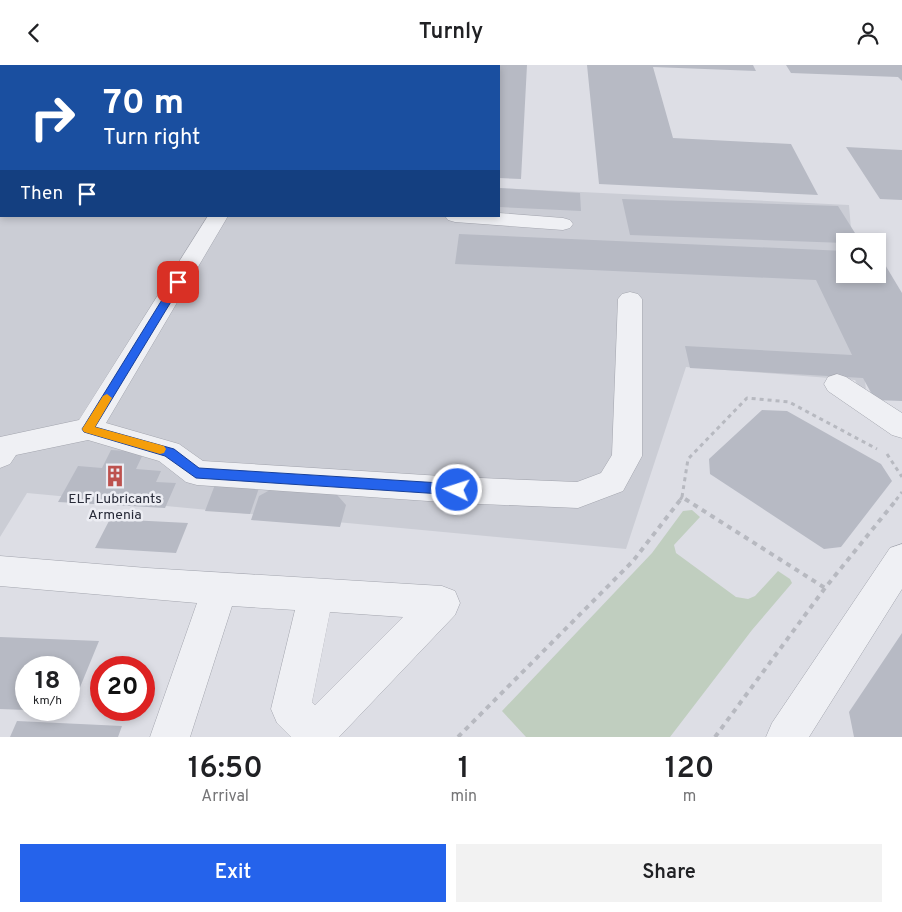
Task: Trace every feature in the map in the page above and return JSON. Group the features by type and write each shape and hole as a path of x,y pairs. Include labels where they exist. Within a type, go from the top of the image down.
{"street":[{"path":"88,429 217,217"},
{"path":"470,217 563,223"},
{"path":"0,456 7,446 88,429 169,452 196,473 457,490 578,495 612,482 627,456 630,299"},
{"path":"837,384 902,427"},
{"path":"786,737 837,655 902,559"},
{"path":"0,571 219,590 316,595"},
{"path":"170,737 219,590"}],"path":[{"path":"458,737 633,561 682,497 688,459 747,398 789,403 888,455 902,477"},
{"path":"715,737 825,588 902,492"},
{"path":"682,497 825,588"}],"shaded area":[{"path":"500,188 849,205 851,233 836,233 836,283 856,283 867,401 855,380 686,367 626,549 27,493 0,537 0,217 500,217"}],"green space":[{"path":"692,510 700,517 674,545 676,553 736,597 748,599 755,596 778,571 790,579 792,583 752,630 670,737 526,737 502,711 652,553 683,511"}],"building":[{"path":"500,65 527,65 521,179 500,178"},
{"path":"587,65 753,65 756,71 653,67 673,138 791,144 818,195 599,184"},
{"path":"786,65 902,65 902,81 898,77 791,73"},
{"path":"846,147 902,150 902,200 880,199"},
{"path":"500,188 580,193 581,211 500,207"},
{"path":"622,199 838,206 855,233 836,233 836,243 630,235"},
{"path":"459,234 836,251 836,283 886,283 886,266 902,293 902,401 875,400 863,378 690,368 685,346 852,355 816,280 455,264"},
{"path":"762,410 787,411 881,464 892,481 841,547 824,549 710,474 709,459"},
{"name":"ELF Lubricants Armenia","path":"111,450 144,452 136,469 161,471 156,482 176,483 165,508 58,502 78,466 102,468"},
{"path":"216,482 260,485 250,514 205,511"},
{"path":"279,485 331,488 346,505 340,527 251,520 259,496"},
{"path":"110,519 188,523 176,553 95,548"},
{"path":"902,633 902,737 854,737 849,712"},
{"path":"0,637 99,641 93,656 90,656 90,663 80,687 80,656 15,656 15,710 0,709"},
{"path":"17,721 122,726 118,737 10,737"}],"slow traffic":[{"path":"107,398 88,429 160,449"}],"place":[{"name":"ELF Lubricants Armenia","path":"115,476"}],"route":[{"path":"178,282 88,429 169,452 196,473 457,490"}]}
